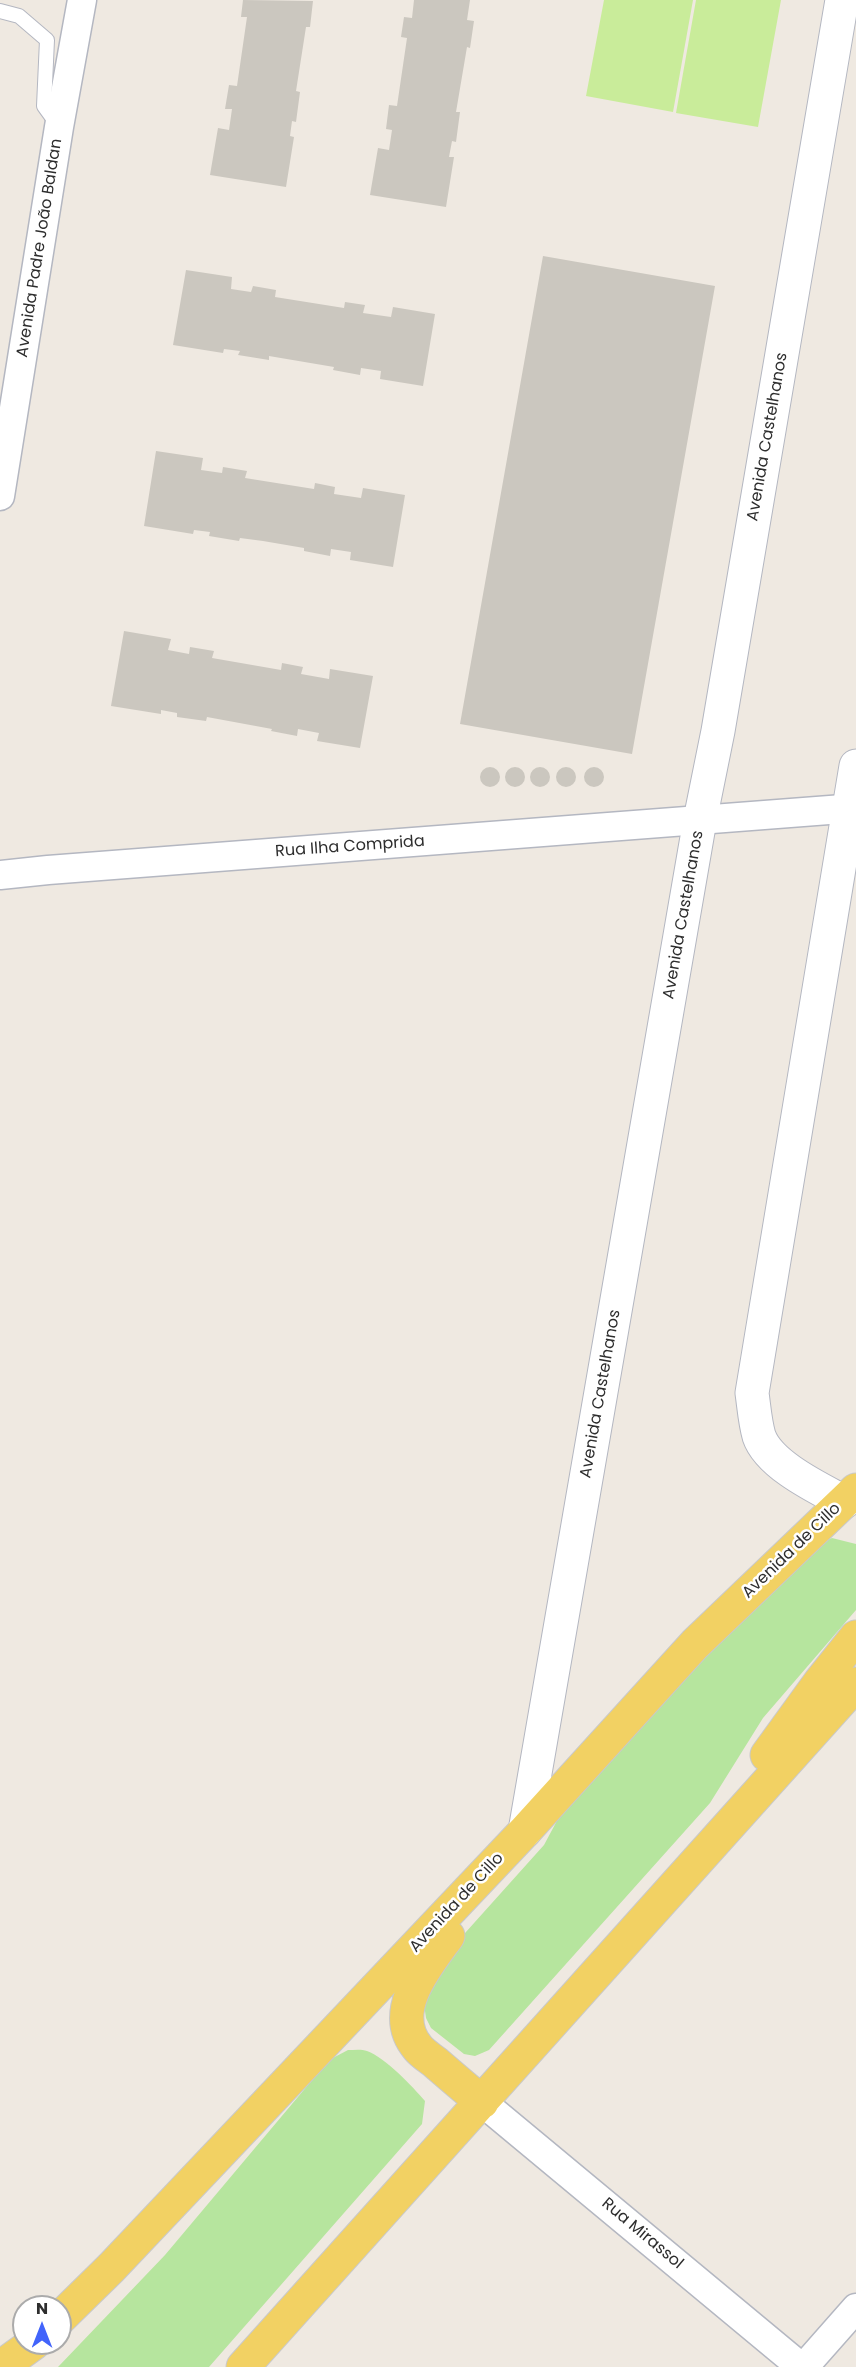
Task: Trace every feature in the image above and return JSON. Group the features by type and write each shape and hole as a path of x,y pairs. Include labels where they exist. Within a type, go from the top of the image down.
{"main road":[{"name":"Avenida Castelhanos","path":"525,1831 700,820 720,719 842,0"},
{"path":"852,1500 801,1478 772,1456 759,1438 752,1394 852,808 856,766"},
{"name":"Avenida de Cillo","path":"72,2306 119,2260 525,1831 695,1644 852,1500"},
{"path":"720,1833 775,1742 856,1637"},
{"path":"243,2367 856,1684"},
{"path":"482,2102 418,2048 409,2033 407,2013 412,1992 424,1969 525,1831"},
{"path":"1,2367 18,2355"}],"street":[{"name":"Avenida Padre João Baldan","path":"0,496 59,127 82,0"},
{"name":"Rua Ilha Comprida","path":"0,875 852,808"},
{"name":"Rua Mirassol","path":"482,2102 803,2367"},
{"path":"803,2367 856,2308"}],"lane":[{"path":"0,11 20,16 47,40 44,106 59,127"},
{"path":"0,400 20,378"}],"green space":[{"path":"604,0 693,0 673,112 586,96"},
{"path":"696,0 781,0 758,127 676,113"},
{"path":"832,1538 856,1544 856,1610 763,1718 710,1803 489,2050 475,2056 464,2054 431,2028 426,2018 423,1997 457,1942 544,1845 575,1787 808,1549"},
{"path":"348,2050 365,2050 390,2066 425,2101 422,2124 209,2367 58,2367 72,2355 72,2352 165,2255 329,2060"}],"building":[{"path":"243,0 313,1 310,27 306,27 296,91 300,92 296,122 292,121 290,136 294,137 286,187 210,175 218,128 229,130 232,109 225,109 229,85 237,86 247,17 241,17"},
{"path":"414,0 470,0 467,20 474,21 470,48 467,47 456,112 460,112 456,142 452,141 449,157 454,157 446,207 370,195 378,148 389,150 392,130 386,129 389,105 397,106 407,38 401,37 404,17 412,18"},
{"path":"543,256 715,286 632,754 460,724"},
{"path":"186,270 232,277 231,289 251,292 253,286 276,290 275,297 344,308 345,302 365,305 363,313 391,317 393,307 435,314 423,386 380,379 381,371 361,368 360,375 333,370 334,367 269,356 269,360 238,355 240,351 224,349 223,353 173,345"},
{"path":"156,451 203,458 201,470 222,473 223,467 247,471 245,478 314,489 315,483 335,487 334,494 361,498 363,488 405,495 393,567 350,560 351,552 331,549 330,556 304,551 304,548 263,541 240,538 239,541 209,536 210,532 194,530 193,534 144,526"},
{"path":"124,631 171,639 168,650 189,654 190,647 214,651 212,658 281,670 282,663 303,667 301,674 329,679 330,669 373,676 360,748 317,741 319,733 298,729 297,736 207,717 206,721 177,717 177,713 161,710 161,714 111,706"},
{"path":"490,767 497,770 500,777 497,784 490,787 483,784 480,777 483,770"},
{"path":"515,767 522,770 525,777 522,784 515,787 508,784 505,777 508,770"},
{"path":"540,767 547,770 550,777 547,784 540,787 533,784 530,777 533,770"},
{"path":"566,767 573,770 576,777 573,784 566,787 559,784 556,777 559,770"},
{"path":"594,767 601,770 604,777 601,784 594,787 587,784 584,777 587,770"}]}
